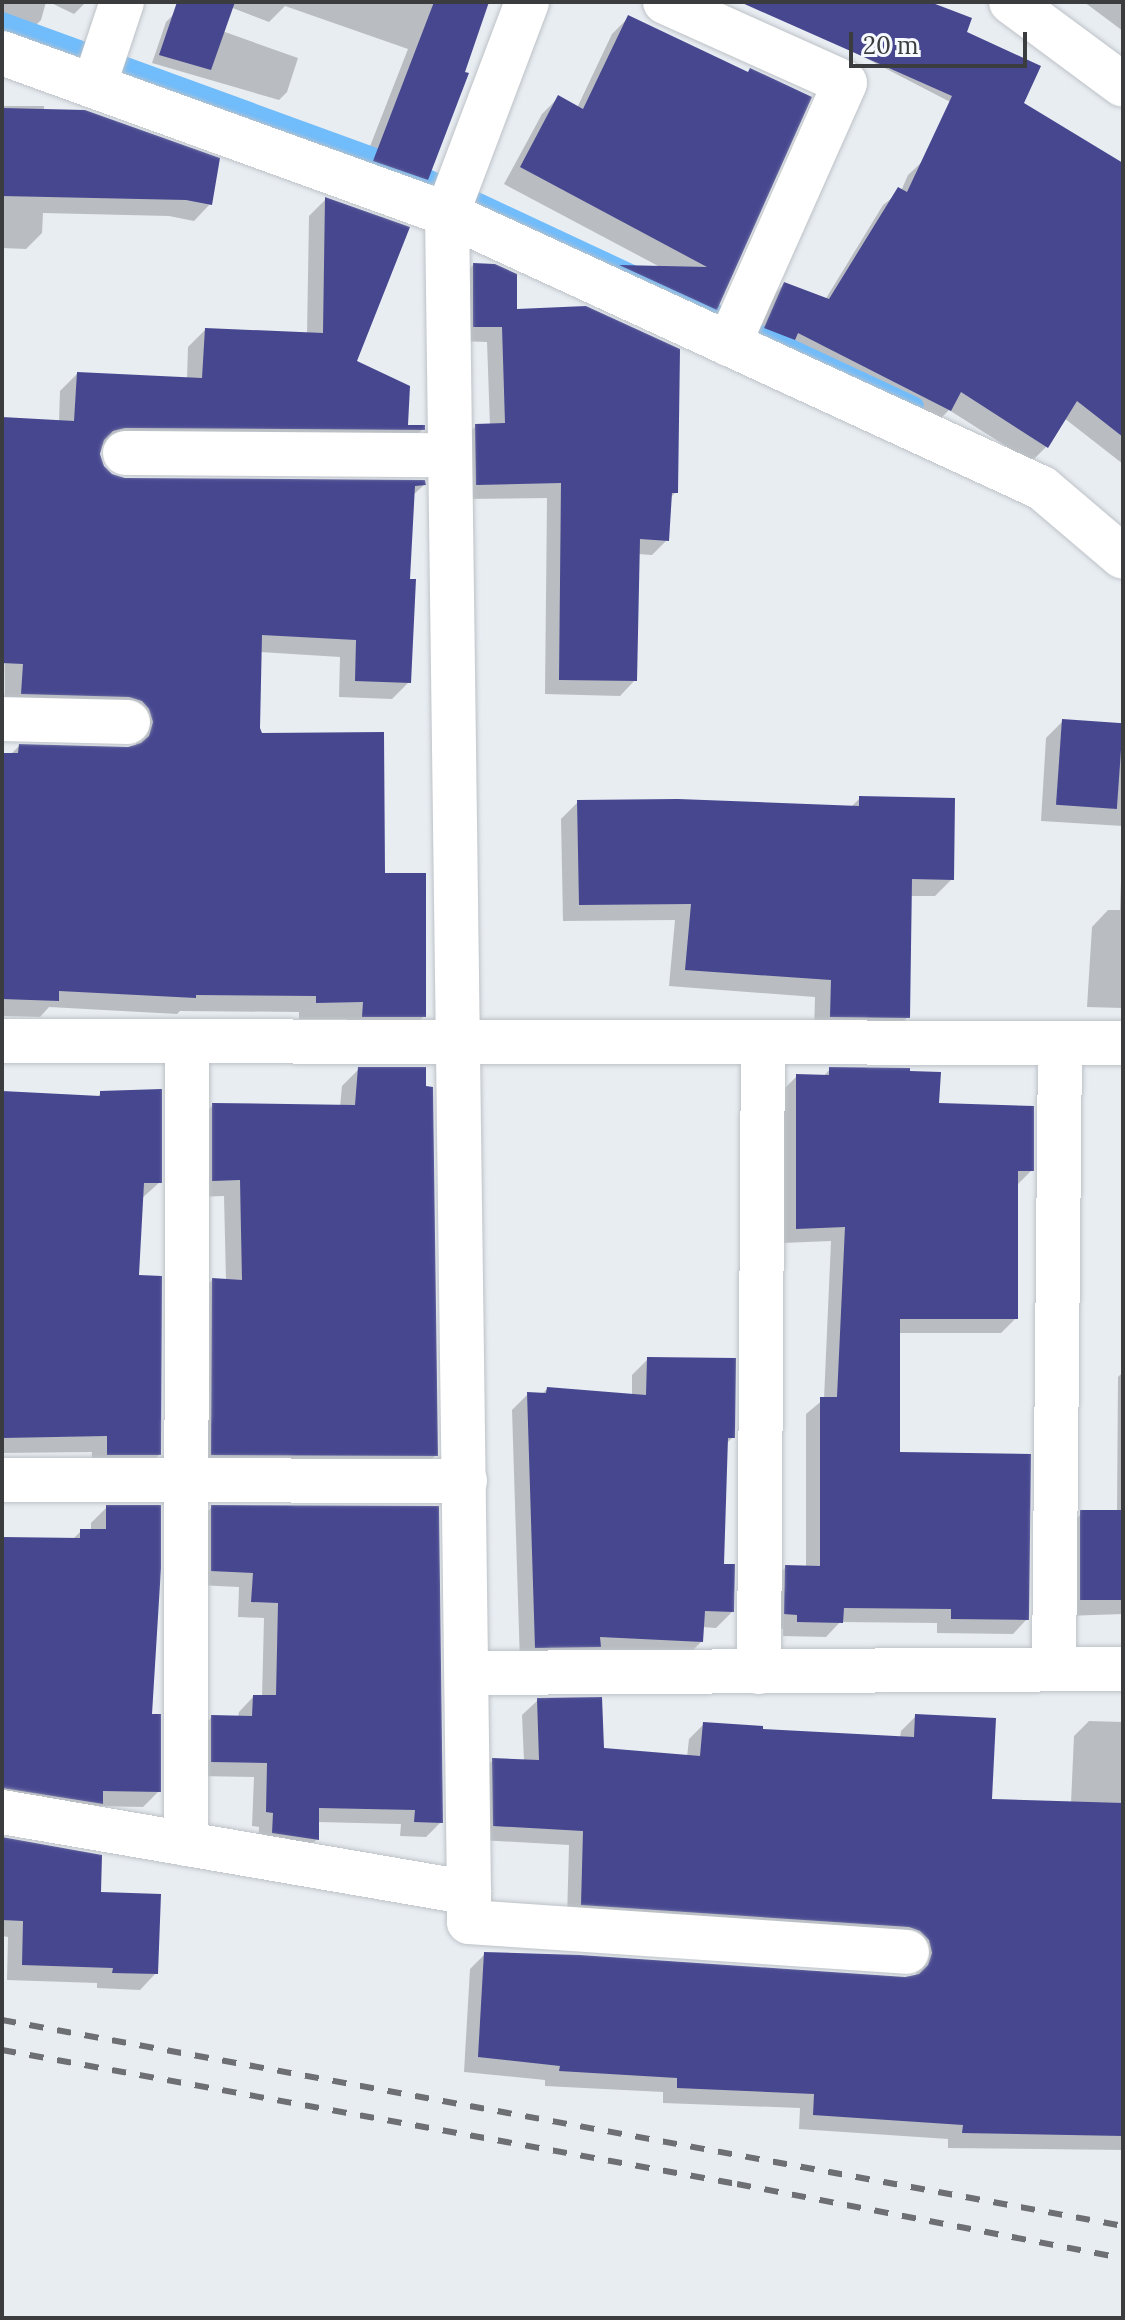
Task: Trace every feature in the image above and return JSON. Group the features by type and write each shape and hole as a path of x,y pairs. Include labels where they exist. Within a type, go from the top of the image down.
{"street":[{"path":"100,67 122,2"},
{"path":"527,2 453,198 449,455 469,1922 907,1952"},
{"path":"665,2 845,83 737,326"},
{"path":"1011,2 1123,85"},
{"path":"2,53 100,67 453,198 737,326 1042,488 1123,557"},
{"path":"125,453 449,455"},
{"path":"2,719 128,722"},
{"path":"2,1041 1123,1043"},
{"path":"186,1844 187,1042"},
{"path":"759,1672 763,1043"},
{"path":"1054,1669 1060,1043"},
{"path":"2,1480 465,1481"},
{"path":"468,1673 1123,1669"},
{"path":"2,1812 469,1893"}],"building":[{"path":"177,2 235,2 211,70 159,55"},
{"path":"434,2 489,2 465,72 469,73 428,180 373,161"},
{"path":"740,2 930,2 972,18 967,32 1041,66 1024,103 1123,163 1123,437 1077,401 1048,448 961,392 951,411 798,333 795,340 764,328 784,282 829,299 898,187 907,192 952,96"},
{"path":"628,15 748,72 750,68 812,97 717,310 619,265 707,267 520,167 558,95 583,109"},
{"path":"2,108 85,110 220,158 212,205 186,200 2,196"},
{"path":"325,197 410,227 357,361 410,386 408,425 425,425 425,430 125,428 113,431 104,440 100,454 104,466 112,474 125,478 425,480 426,485 415,486 410,579 416,579 411,683 355,681 356,640 262,635 260,728 262,733 384,732 385,873 426,873 426,1017 362,1017 363,1002 316,1003 316,996 196,995 196,998 59,991 59,1001 2,999 2,753 18,753 19,744 128,747 141,743 149,736 153,722 149,709 142,701 129,697 21,694 23,664 2,663 2,417 74,421 77,372 202,378 205,328 323,333"},
{"path":"473,263 495,264 517,274 517,309 586,306 680,349 678,493 672,493 669,541 640,539 637,681 559,680 561,483 476,485 475,424 505,423 502,327 473,327"},
{"path":"1062,719 1123,723 1117,809 1056,805"},
{"path":"859,796 955,798 954,880 912,879 910,1018 830,1017 831,980 685,970 691,904 579,905 577,800 678,799 859,806"},
{"path":"358,1067 426,1067 426,1086 433,1087 438,1456 211,1455 212,1278 242,1280 240,1180 212,1181 212,1103 355,1105"},
{"path":"829,1067 910,1068 910,1071 941,1072 939,1103 1034,1106 1034,1171 1018,1171 1018,1319 900,1319 900,1452 1031,1454 1029,1620 951,1619 951,1609 844,1608 843,1623 797,1622 797,1615 784,1614 785,1565 820,1566 820,1397 837,1397 845,1227 796,1229 796,1074 829,1075"},
{"path":"162,1089 162,1183 144,1183 139,1275 162,1276 161,1455 107,1455 107,1436 2,1438 2,1091 100,1096 100,1091"},
{"path":"647,1357 736,1358 735,1438 728,1438 724,1564 735,1564 734,1612 705,1611 703,1642 600,1637 601,1647 535,1648 527,1392 546,1393 547,1387 646,1395"},
{"path":"106,1505 161,1505 161,1568 152,1714 161,1714 161,1792 103,1791 103,1804 2,1788 2,1537 80,1538 80,1529 106,1529"},
{"path":"211,1505 439,1506 443,1823 414,1822 415,1810 319,1808 319,1840 272,1833 273,1813 266,1812 267,1763 211,1762 211,1715 252,1716 253,1695 276,1695 278,1603 251,1602 253,1573 211,1571"},
{"path":"1080,1510 1123,1510 1123,1600 1080,1600"},
{"path":"602,1697 604,1748 700,1756 703,1722 763,1726 763,1729 914,1737 915,1714 996,1718 992,1799 1123,1803 1123,2136 962,2133 963,2125 813,2115 814,2094 677,2088 677,2078 559,2071 560,2066 478,2057 484,1952 580,1955 905,1977 919,1974 928,1965 932,1953 929,1940 920,1931 909,1927 581,1905 583,1831 493,1826 492,1758 539,1760 537,1698"},
{"path":"2,1837 102,1855 101,1892 161,1894 158,1974 112,1973 113,1968 22,1965 23,1921 2,1920"}],"waterway":[{"path":"2,21 404,167 915,406"}],"railway":[{"path":"2,2020 1123,2226"},
{"path":"2,2050 1123,2258"}]}
